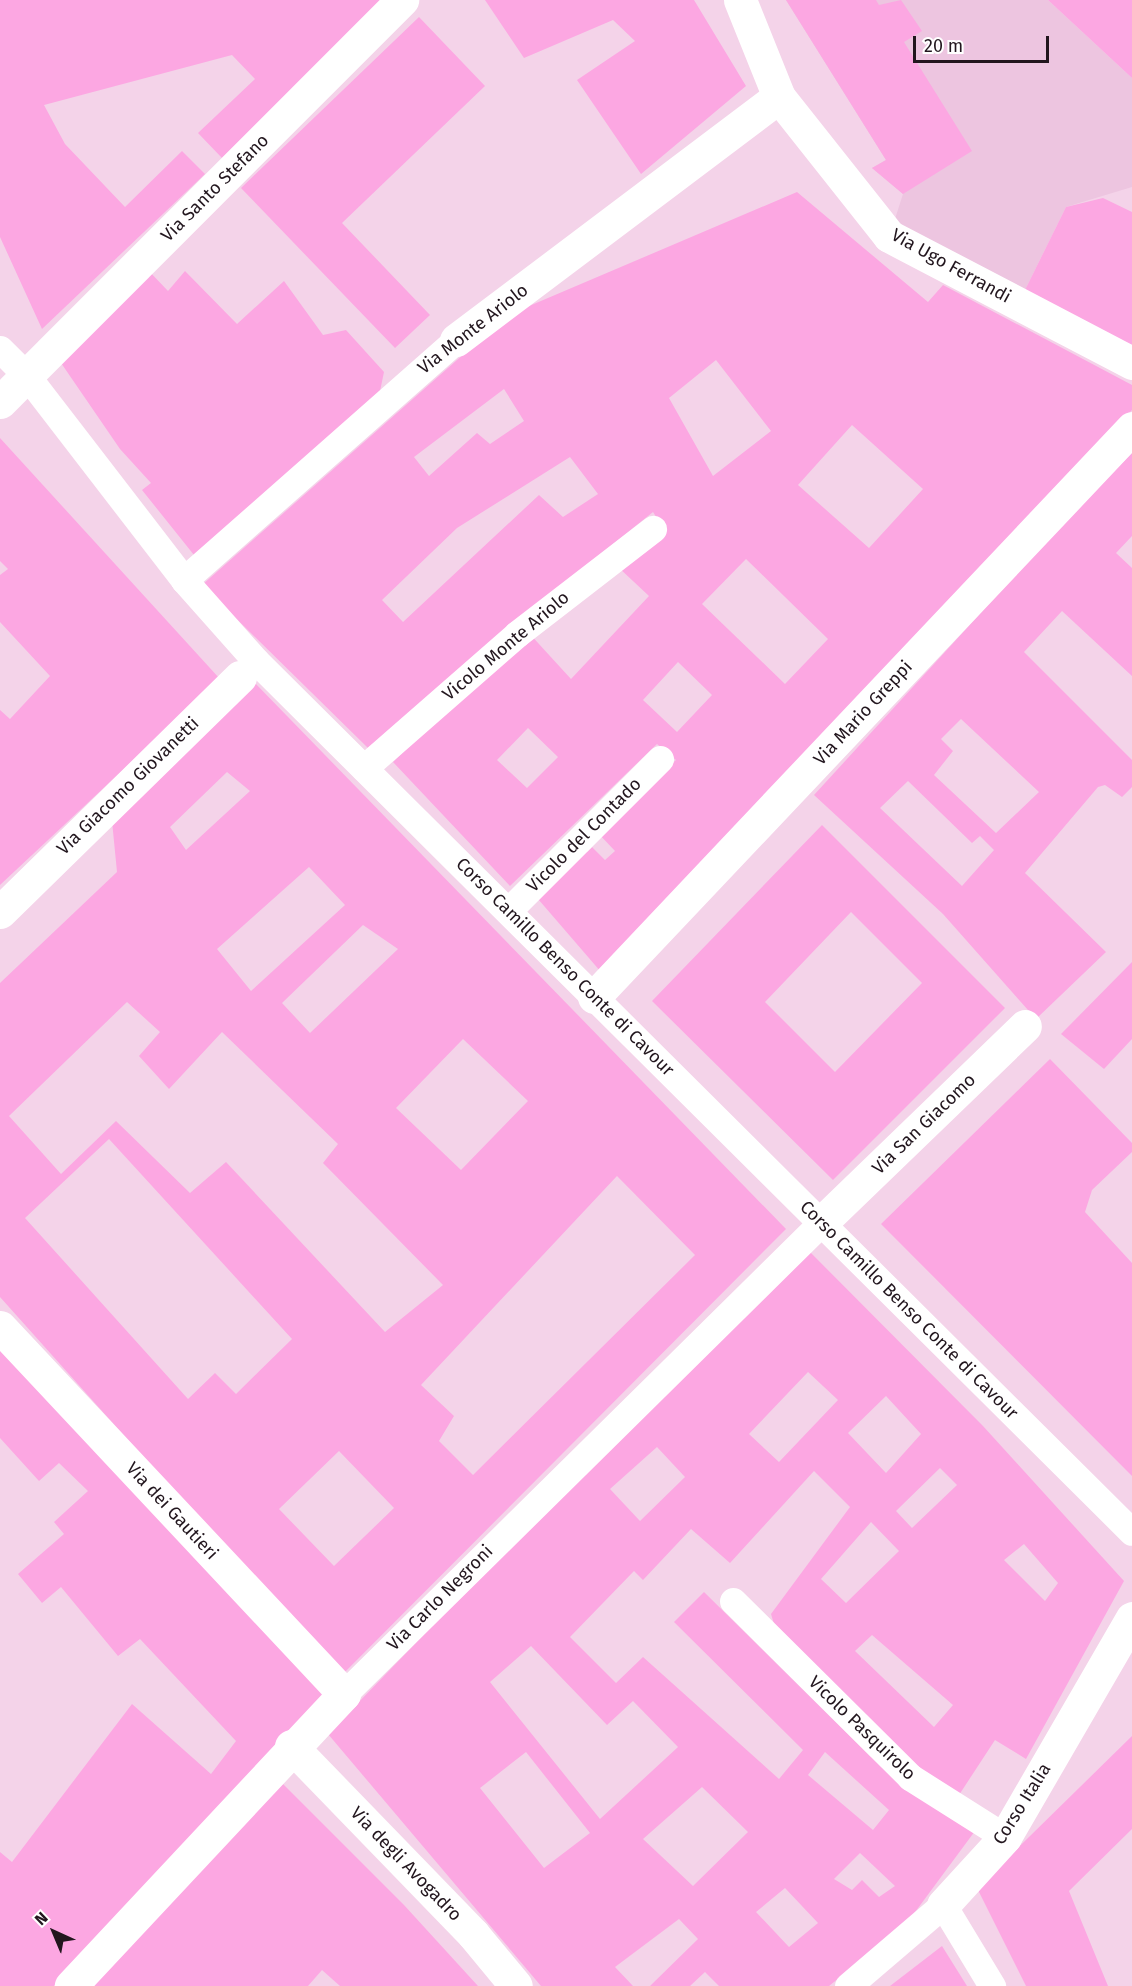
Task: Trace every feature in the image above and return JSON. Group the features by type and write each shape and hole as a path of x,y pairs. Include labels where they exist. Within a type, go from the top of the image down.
{"street":[{"name":"Via Santo Stefano","path":"0,402 402,0"},
{"name":"Via Ugo Ferrandi","path":"740,0 779,97 889,236 1132,363"},
{"name":"Via Monte Ariolo","path":"184,580 456,340 779,97"},
{"name":"Corso Camillo Benso Conte di Cavour","path":"0,349 27,376 184,580 248,669 364,768 1132,1532"},
{"name":"Via Mario Greppi","path":"594,997 1132,428"},
{"name":"Vicolo Monte Ariolo","path":"364,768 516,634 653,529"},
{"name":"Via Giacomo Giovanetti","path":"0,912 248,669"},
{"name":"Vicolo del Contado","path":"508,911 660,759"},
{"name":"Via San Giacomo","path":"822,1222 1025,1026"},
{"name":"Via Carlo Negroni","path":"71,1986 291,1746 822,1222"},
{"name":"Via dei Gautieri","path":"0,1327 344,1694"},
{"name":"Vicolo Pasquirolo","path":"734,1601 910,1777 1005,1838"},
{"name":"Corso Italia","path":"848,1986 943,1905 1005,1838 1132,1618"},
{"name":"Via degli Avogadro","path":"291,1746 473,1934 516,1986"},
{"path":"943,1905 992,1986"}],"shaded area":[{"path":"786,0 1048,0 1132,78 1132,187 1066,207 1022,296 894,222 903,194 872,168 886,160"}],"building":[{"path":"0,0 385,0 222,158 198,133 255,79 232,55 44,105 65,144 125,207 182,151 205,174 42,329 0,237"},
{"path":"485,0 694,0 746,86 641,174 577,80 635,41 613,20 524,58"},
{"path":"786,0 876,0 879,5 901,0 922,31 904,42 972,151 903,194 872,168 886,160"},
{"path":"1048,0 1132,0 1132,78"},
{"path":"419,17 485,86 342,223 430,315 395,348 241,188"},
{"path":"797,192 928,302 943,285 1132,385 1132,410 601,972 532,892 582,847 587,852 592,847 605,860 615,851 597,832 676,760 657,744 510,886 393,762 528,632 571,679 649,596 618,567 666,532 653,512 527,613 368,748 202,585 508,315","holes":["716,360 771,431 713,476 669,398","504,389 524,421 490,444 477,433 429,476 414,457","852,425 923,489 869,548 798,485","570,457 598,494 563,517 539,495 403,622 382,600 457,528","746,559 828,639 785,684 702,604","678,662 712,695 677,732 643,700","528,728 558,757 527,788 497,760"]},
{"path":"1103,198 1132,212 1132,345 1022,296 1066,207"},
{"path":"147,269 168,291 185,271 237,324 284,281 323,335 346,330 384,372 379,396 194,555 142,490 151,483 120,449 59,360"},
{"path":"0,438 220,679 0,885 0,710 10,719 50,676 0,622 0,575 8,569 0,561"},
{"path":"1132,453 1132,536 1116,553 1132,568 1132,676 1062,611 1024,652 1132,760 1132,787 1122,797 1105,785 1098,787 1025,873 1106,952 1036,1019 943,914 814,795 1052,535","holes":["961,719 1039,792 996,833 934,775 953,751 941,739","908,781 972,843 980,836 994,850 962,886 880,808"]},
{"path":"253,681 786,1229 340,1677 0,1297 0,983 117,872 112,821","holes":["227,772 250,791 186,850 170,827","309,867 345,905 251,991 217,949","363,925 398,949 310,1033 282,1003","127,1002 160,1032 139,1056 169,1089 222,1032 338,1144 323,1163 443,1285 385,1332 226,1162 190,1193 116,1121 61,1174 9,1116","463,1039 528,1101 461,1170 396,1108","109,1139 292,1339 236,1394 215,1373 188,1399 25,1218","617,1176 695,1255 473,1475 439,1441 454,1416 421,1385","339,1451 394,1508 334,1566 279,1509"]},
{"path":"822,825 1005,1008 833,1180 652,1001","holes":["851,912 922,983 835,1072 765,1002"]},
{"path":"1132,962 1132,1039 1104,1069 1061,1034"},
{"path":"1050,1059 1132,1143 1132,1152 1092,1190 1085,1212 1132,1263 1132,1476 881,1224"},
{"path":"809,1251 983,1426 1124,1581 1026,1759 995,1740 959,1795 927,1778 774,1624 771,1614 850,1507 814,1471 730,1563 691,1529 643,1580 634,1571 570,1637 616,1683 643,1657 779,1779 803,1750 674,1622 704,1592 870,1756 975,1831 907,1923 829,1986 719,1986 705,1972 690,1986 650,1986 698,1939 679,1919 615,1967 633,1986 541,1986 328,1734 493,1563","holes":["808,1372 838,1400 779,1462 749,1434","886,1396 921,1434 886,1473 848,1433","657,1447 685,1477 640,1521 610,1489","940,1468 957,1485 912,1528 896,1511","871,1522 899,1551 846,1603 821,1579","1024,1544 1058,1583 1045,1601 1004,1560","872,1635 953,1705 934,1727 855,1651","531,1646 607,1725 633,1701 678,1747 600,1819 490,1682","526,1752 590,1833 544,1868 480,1788","825,1752 889,1810 873,1830 808,1775","702,1787 748,1832 693,1886 643,1839","860,1853 895,1886 879,1897 862,1880 852,1890 834,1879","785,1888 818,1923 789,1947 756,1912"]},
{"path":"0,1342 329,1697 256,1766 54,1986 0,1986 0,1852 12,1862 132,1704 211,1774 236,1741 140,1639 118,1656 61,1587 42,1603 18,1574 64,1534 54,1522 88,1491 59,1463 39,1481 0,1438"},
{"path":"1132,1736 1132,1829 1069,1891 1108,1986 1026,1986 977,1888"},
{"path":"283,1784 404,1905 478,1986 340,1986 322,1970 308,1986 88,1986 225,1836"},
{"path":"942,1946 967,1986 890,1986"}]}
